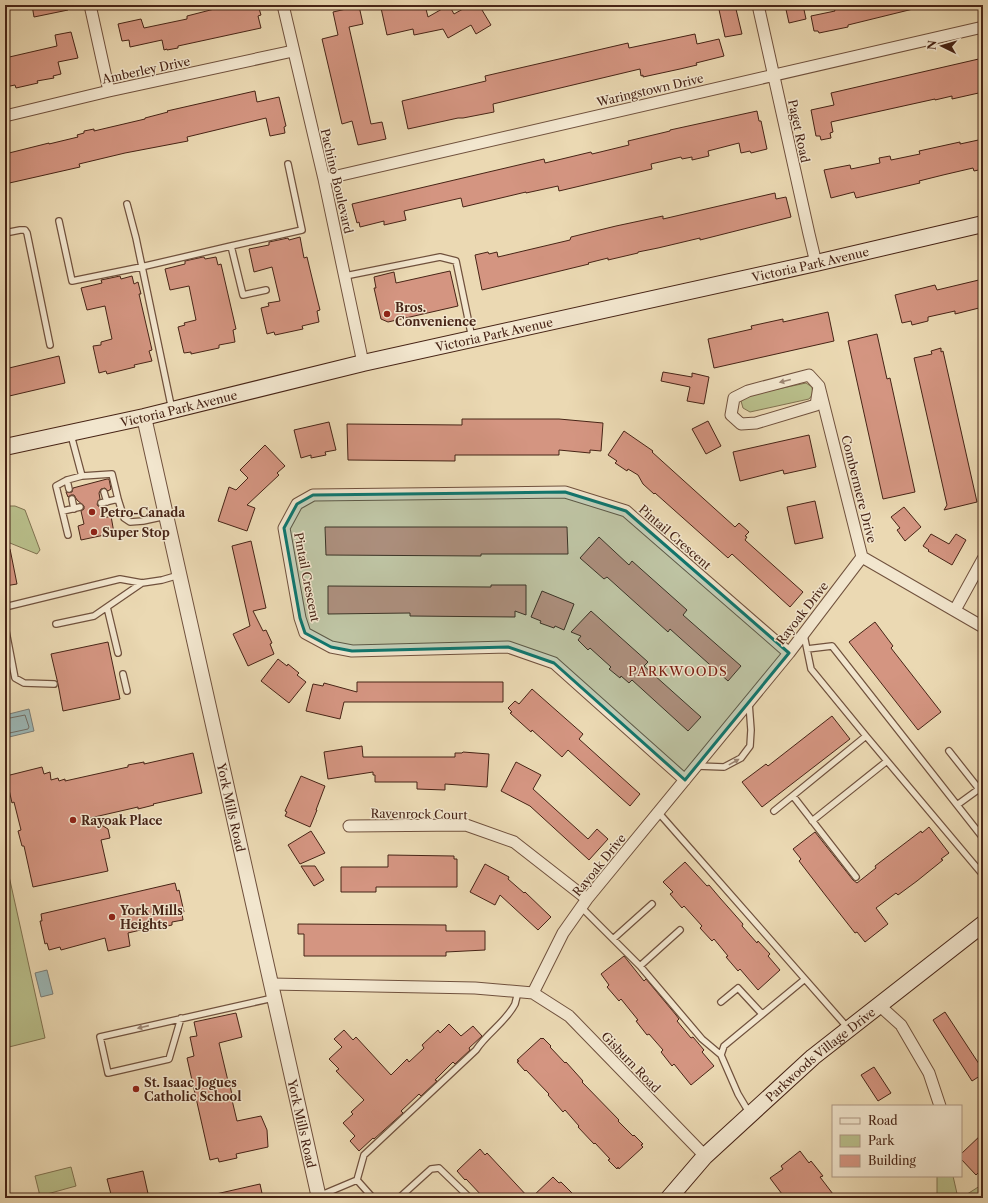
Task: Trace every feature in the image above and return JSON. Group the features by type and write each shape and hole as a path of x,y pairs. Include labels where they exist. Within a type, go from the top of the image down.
{"main road":[{"name":"Victoria Park Avenue","path":"5,447 144,417 363,363 816,263 983,224"},
{"name":"Parkwoods Village Drive","path":"669,1198 705,1156 813,1056 880,1006 983,924"}],"street":[{"path":"90,5 109,91"},
{"name":"Pachino Boulevard","path":"283,5 324,179 363,363"},
{"name":"Paget Road","path":"758,5 808,234 816,263"},
{"name":"Waringstown Drive","path":"324,179 983,27"},
{"name":"Amberley Drive","path":"5,116 109,91 293,51"},
{"path":"809,375 819,386 816,405 756,423 741,424 731,415 734,398 748,391 809,375"},
{"name":"Combermere Drive","path":"819,386 862,557 983,627"},
{"name":"York Mills Road","path":"144,417 318,1197"},
{"name":"Pintail Crescent","path":"685,780 554,663 508,647 352,651 330,647 305,633 300,618 284,528 297,504 314,495 565,492 626,511 789,653"},
{"name":"Rayoak Drive","path":"533,993 562,933 584,903 789,653 862,557"},
{"path":"955,610 983,559"},
{"name":"Ravenrock Court","path":"349,826 466,825 514,842 584,903"},
{"path":"272,991 476,988 533,993"},
{"name":"Gisburn Road","path":"533,993 568,1016 705,1156"},
{"path":"880,1006 901,1025 928,1073 940,1105"}],"lane":[{"path":"59,220 72,281 142,267 302,230 288,164"},
{"path":"127,204 142,267 172,410"},
{"path":"5,233 25,230 27,233 50,345"},
{"path":"231,246 243,295 266,290"},
{"path":"345,276 440,257 456,261 472,339"},
{"path":"71,433 82,476"},
{"path":"99,474 100,481"},
{"path":"68,535 56,486 66,480 82,476 112,474 124,518 130,522 166,516"},
{"path":"66,480 69,489"},
{"path":"104,492 104,503 118,499"},
{"path":"72,499 74,509"},
{"path":"63,512 80,507"},
{"path":"5,607 120,579 142,583 162,580 179,575"},
{"path":"56,624 94,616 142,583"},
{"path":"107,607 118,653"},
{"path":"5,626 7,644 15,678 24,683 54,684"},
{"path":"804,633 811,669 983,875"},
{"path":"807,649 832,646 983,838"},
{"path":"123,674 127,691"},
{"path":"696,766 724,767 741,758 750,746 751,730 749,701"},
{"path":"774,811 866,736"},
{"path":"949,751 979,789 957,805"},
{"path":"812,821 887,761"},
{"path":"793,796 856,877"},
{"path":"658,812 849,1029"},
{"path":"584,903 613,939 640,966 702,1039 721,1055 738,1094 751,1114"},
{"path":"613,939 652,904"},
{"path":"640,966 680,930"},
{"path":"721,1055 724,1046 805,978"},
{"path":"721,1002 738,988 762,1014"},
{"path":"181,1018 169,1059 108,1073 100,1037 181,1018 272,991"},
{"path":"357,1180 364,1155 476,1050 481,1042 506,1017 515,1004 518,992"},
{"path":"399,1198 431,1170 439,1168 470,1198"},
{"path":"318,1197 357,1180"},
{"path":"357,1180 373,1198"}],"highlighted area":[{"path":"565,492 626,511 789,653 685,780 554,663 508,647 352,651 331,647 305,633 300,618 284,528 297,504 313,495"}],"green space":[{"path":"806,383 812,387 813,394 809,399 750,412 743,408 741,401 745,396"},
{"path":"5,506 15,506 25,510 40,550 37,554 5,541"},
{"path":"5,858 45,1038 5,1048"},
{"path":"71,1167 76,1186 40,1196 35,1176"},
{"path":"937,1177 953,1177 958,1198 937,1198"},
{"path":"983,1184 983,1198 961,1198"}],"water":[{"path":"29,709 34,731 5,738 5,715"},
{"path":"47,970 53,994 41,997 35,973"}],"building":[{"path":"32,5 67,5 68,10 34,17"},
{"path":"230,5 258,5 261,15 258,16 261,28 178,46 178,48 167,50 164,50 162,40 130,47 129,40 122,41 118,24 141,19 144,28 187,19 187,16"},
{"path":"398,5 399,9 417,5 425,5 428,17 449,5 454,14 470,5 479,5 491,25 476,34 471,25 448,38 443,29 414,35 413,29 387,35 381,8"},
{"path":"718,5 735,5 742,34 725,37"},
{"path":"785,5 803,5 806,19 789,23"},
{"path":"833,5 913,5 913,9 848,25 848,27 819,33 818,31 814,31 811,16 835,11"},
{"path":"359,6 363,24 349,27 371,124 382,122 386,139 358,145 352,121 342,124 322,39 338,35 333,12"},
{"path":"71,32 78,58 58,62 61,74 53,76 54,78 37,81 38,83 16,88 15,85 5,87 5,58 57,46 55,35"},
{"path":"695,34 697,44 719,39 724,56 696,63 697,65 643,77 643,75 641,76 640,69 493,104 494,112 408,129 402,101 486,81 485,76 628,43 629,48"},
{"path":"983,58 983,92 952,99 952,96 935,99 831,122 833,132 830,133 831,138 821,140 820,136 816,136 811,110 834,105 831,93"},
{"path":"255,91 257,102 279,97 286,126 284,127 285,133 270,136 266,118 187,137 188,141 125,153 79,164 80,167 5,184 5,154 78,137 77,135 84,133 84,131 94,129 94,131 145,119 168,112 167,111"},
{"path":"757,111 759,121 761,121 767,149 751,153 750,151 741,153 739,143 708,151 709,156 692,160 692,157 682,159 681,157 651,164 652,169 559,191 558,186 463,207 461,198 404,211 406,220 384,225 384,221 360,227 359,222 357,223 352,204 544,159 545,163 591,152 592,154 629,145 628,141 670,130"},
{"path":"983,139 983,169 974,171 973,168 919,181 920,183 856,198 854,192 831,198 824,170 850,165 851,169 880,163 879,158 890,156 891,160 920,154 919,151 960,142 960,144"},
{"path":"775,193 776,199 786,197 791,217 700,240 700,238 608,260 608,258 482,290 475,255 488,252 489,254 497,252 498,257 570,240 571,237 616,226 663,216 663,219"},
{"path":"300,237 304,258 307,257 320,310 317,311 319,322 302,326 303,329 275,335 274,332 267,334 261,308 269,306 268,303 280,301 272,267 254,272 249,249 269,245 269,242 288,238 289,240"},
{"path":"204,257 205,259 216,257 218,265 221,264 236,329 233,330 235,342 219,345 219,348 191,354 191,352 184,353 178,327 185,325 184,323 196,320 189,286 170,290 165,269 185,264 185,261"},
{"path":"450,271 458,306 388,322 381,319 374,288 376,288 374,277 394,272 396,283"},
{"path":"120,276 121,279 132,276 134,284 138,282 141,294 139,294 152,350 149,351 152,361 107,374 106,371 99,373 93,346 101,345 101,342 112,339 105,306 87,310 81,288 102,283 101,280"},
{"path":"983,279 983,307 955,314 955,311 928,317 928,321 912,325 911,321 902,323 895,295 935,285 937,290"},
{"path":"828,312 834,341 714,368 708,339 752,329 751,326 783,319 783,322"},
{"path":"877,334 887,379 890,378 915,492 883,499 848,341"},
{"path":"941,348 941,352 943,351 977,502 944,510 947,505 914,358 932,354 931,351"},
{"path":"59,356 65,383 5,397 5,369"},
{"path":"663,372 692,377 692,373 709,377 704,404 687,401 690,387 661,381"},
{"path":"462,419 559,419 603,423 601,451 590,450 590,453 559,450 559,455 455,455 455,461 348,460 347,424 462,425"},
{"path":"708,421 721,446 706,454 692,429"},
{"path":"329,422 336,450 325,452 326,455 311,458 311,455 301,458 294,430"},
{"path":"624,431 653,451 652,452 735,527 739,523 749,532 745,536 747,537 745,540 803,592 790,607 732,554 728,558 655,493 654,494 643,484 638,475 628,469 627,471 615,463 617,461 608,455"},
{"path":"809,435 816,467 784,474 783,470 740,481 733,452"},
{"path":"265,445 285,466 277,473 279,475 247,505 255,508 247,531 218,521 229,487 236,490 248,478 240,470"},
{"name":"Petro-Canada","path":"109,479 111,489 108,491 105,488 101,489 99,493 100,499 97,504 98,506 102,507 104,518 111,516 114,533 81,540 78,526 84,524 81,511 84,509 84,506 74,495 68,497 66,492 72,492 73,488"},
{"path":"815,501 823,538 795,544 787,507"},
{"path":"904,507 921,527 905,541 897,530 900,528 891,517"},
{"path":"325,527 567,527 568,554 481,554 481,556 326,555"},
{"path":"931,534 949,544 956,534 966,540 952,565 928,551 929,550 923,546"},
{"path":"599,537 629,565 632,561 687,610 683,615 741,666 728,681 670,629 668,632 607,577 604,579 580,558"},
{"path":"251,541 266,608 253,611 263,631 266,630 272,643 270,644 274,654 248,666 233,634 250,626 232,546"},
{"path":"5,549 10,549 17,584 5,586"},
{"path":"491,585 526,585 526,615 515,611 515,617 410,616 410,613 328,614 328,586 491,587"},
{"path":"542,591 574,604 564,630 555,626 554,628 540,623 541,621 531,617"},
{"path":"591,611 648,662 644,666 701,717 688,731 632,680 629,683 609,669 611,667 590,648 588,650 578,640 581,636 571,632"},
{"path":"875,622 893,646 891,648 941,712 918,730 849,642"},
{"path":"108,642 120,699 63,711 51,654"},
{"path":"278,659 287,666 288,664 299,673 297,675 306,682 289,703 261,681"},
{"path":"357,682 503,682 503,702 344,702 340,719 306,711 313,684 323,686 324,683 357,692"},
{"path":"532,689 583,734 579,739 640,794 630,806 568,750 562,757 532,730 531,732 510,713 512,712 508,708 515,701 519,704"},
{"path":"832,716 850,739 762,807 742,782 766,764 768,766"},
{"path":"362,746 363,757 455,757 455,753 463,752 489,754 487,787 445,784 445,790 417,789 417,782 375,782 375,775 373,775 373,772 328,779 324,752"},
{"name":"Rayoak Place","path":"193,753 202,793 153,804 154,805 138,809 138,807 90,818 108,829 110,838 101,840 108,871 33,887 24,846 22,846 18,831 21,830 14,802 12,803 6,776 42,767 44,774 50,772 51,780 58,778 59,781 65,779 65,781 128,767 128,765 144,762 144,764"},
{"path":"516,762 541,775 533,789 588,839 597,829 608,839 589,860 530,806 501,791"},
{"path":"301,776 325,786 310,827 285,816 287,812 285,811"},
{"path":"929,827 949,853 941,859 943,860 917,881 898,895 896,893 876,908 888,924 865,942 857,932 855,933 826,896 799,861 801,859 793,849 815,832 857,883 876,868 875,866 921,831 922,833"},
{"path":"311,831 325,853 300,864 288,845"},
{"path":"388,855 454,856 454,859 457,859 457,887 376,887 376,892 341,892 341,867 388,867"},
{"path":"685,862 707,886 709,885 743,924 742,926 757,943 758,941 770,954 768,956 780,970 758,990 740,969 738,971 714,939 712,941 700,928 702,926 684,906 682,908 670,894 673,892 663,882"},
{"path":"485,864 509,877 508,879 524,893 525,892 551,917 538,930 500,895 495,905 470,892"},
{"path":"301,866 315,866 324,880 314,886"},
{"name":"York Mills Heights","path":"175,883 177,891 179,890 184,912 182,913 183,920 172,922 172,925 128,933 130,946 108,951 105,938 61,950 60,947 49,950 47,943 45,944 40,921 42,921 41,914"},
{"path":"298,924 446,925 446,931 485,931 485,950 446,952 446,956 304,956 304,934 298,934"},
{"path":"624,956 644,981 646,979 676,1015 679,1019 677,1021 691,1038 693,1037 704,1050 702,1052 714,1066 691,1085 674,1064 672,1066 661,1052 663,1050 649,1034 647,1035 636,1021 638,1020 621,999 619,1001 607,987 609,985 601,974"},
{"path":"945,1012 983,1070 983,1074 972,1081 933,1020"},
{"path":"236,1013 242,1037 219,1043 228,1081 229,1080 237,1121 261,1116 267,1130 268,1147 236,1154 237,1158 219,1162 218,1158 210,1160 187,1058 194,1056 190,1037 197,1036 194,1022"},
{"path":"449,1024 461,1036 473,1026 482,1036 455,1064 453,1062 435,1080 437,1081 421,1096 419,1094 401,1111 403,1113 359,1151 350,1141 355,1136 343,1123 353,1114 351,1112 364,1100 336,1071 339,1069 329,1059 342,1047 334,1039 344,1030 353,1040 356,1037 391,1075 407,1059 409,1062 424,1048 422,1045 438,1030 440,1033"},
{"path":"541,1038 543,1038 551,1046 550,1047 565,1063 566,1062 583,1081 582,1082 619,1120 618,1121 643,1144 641,1145 643,1147 619,1169 618,1167 617,1169 608,1160 610,1159 578,1127 579,1126 565,1110 563,1112 548,1095 549,1094 517,1062 519,1061 517,1060"},
{"path":"874,1067 891,1093 878,1101 861,1075"},
{"path":"983,1133 983,1168 976,1175 962,1160 962,1153"},
{"path":"480,1149 485,1155 487,1153 529,1198 484,1198 466,1179 465,1180 457,1171"},
{"path":"800,1151 809,1163 811,1161 823,1176 820,1177 836,1198 785,1198 770,1178 783,1169 781,1166"},
{"path":"143,1171 149,1198 112,1198 107,1179"},
{"path":"553,1177 559,1183 561,1182 577,1198 531,1198"},
{"path":"260,1184 263,1198 216,1198 216,1194"}],"place":[{"name":"Bros. Convenience","path":"387,314"},
{"name":"Petro-Canada","path":"92,512"},
{"name":"Super Stop","path":"94,532"},
{"name":"Rayoak Place","path":"73,820"},
{"name":"York Mills Heights","path":"112,917"},
{"name":"St. Isaac Jogues Catholic School","path":"136,1089"}],"district":[{"name":"PARKWOODS","path":"678,671"}]}
